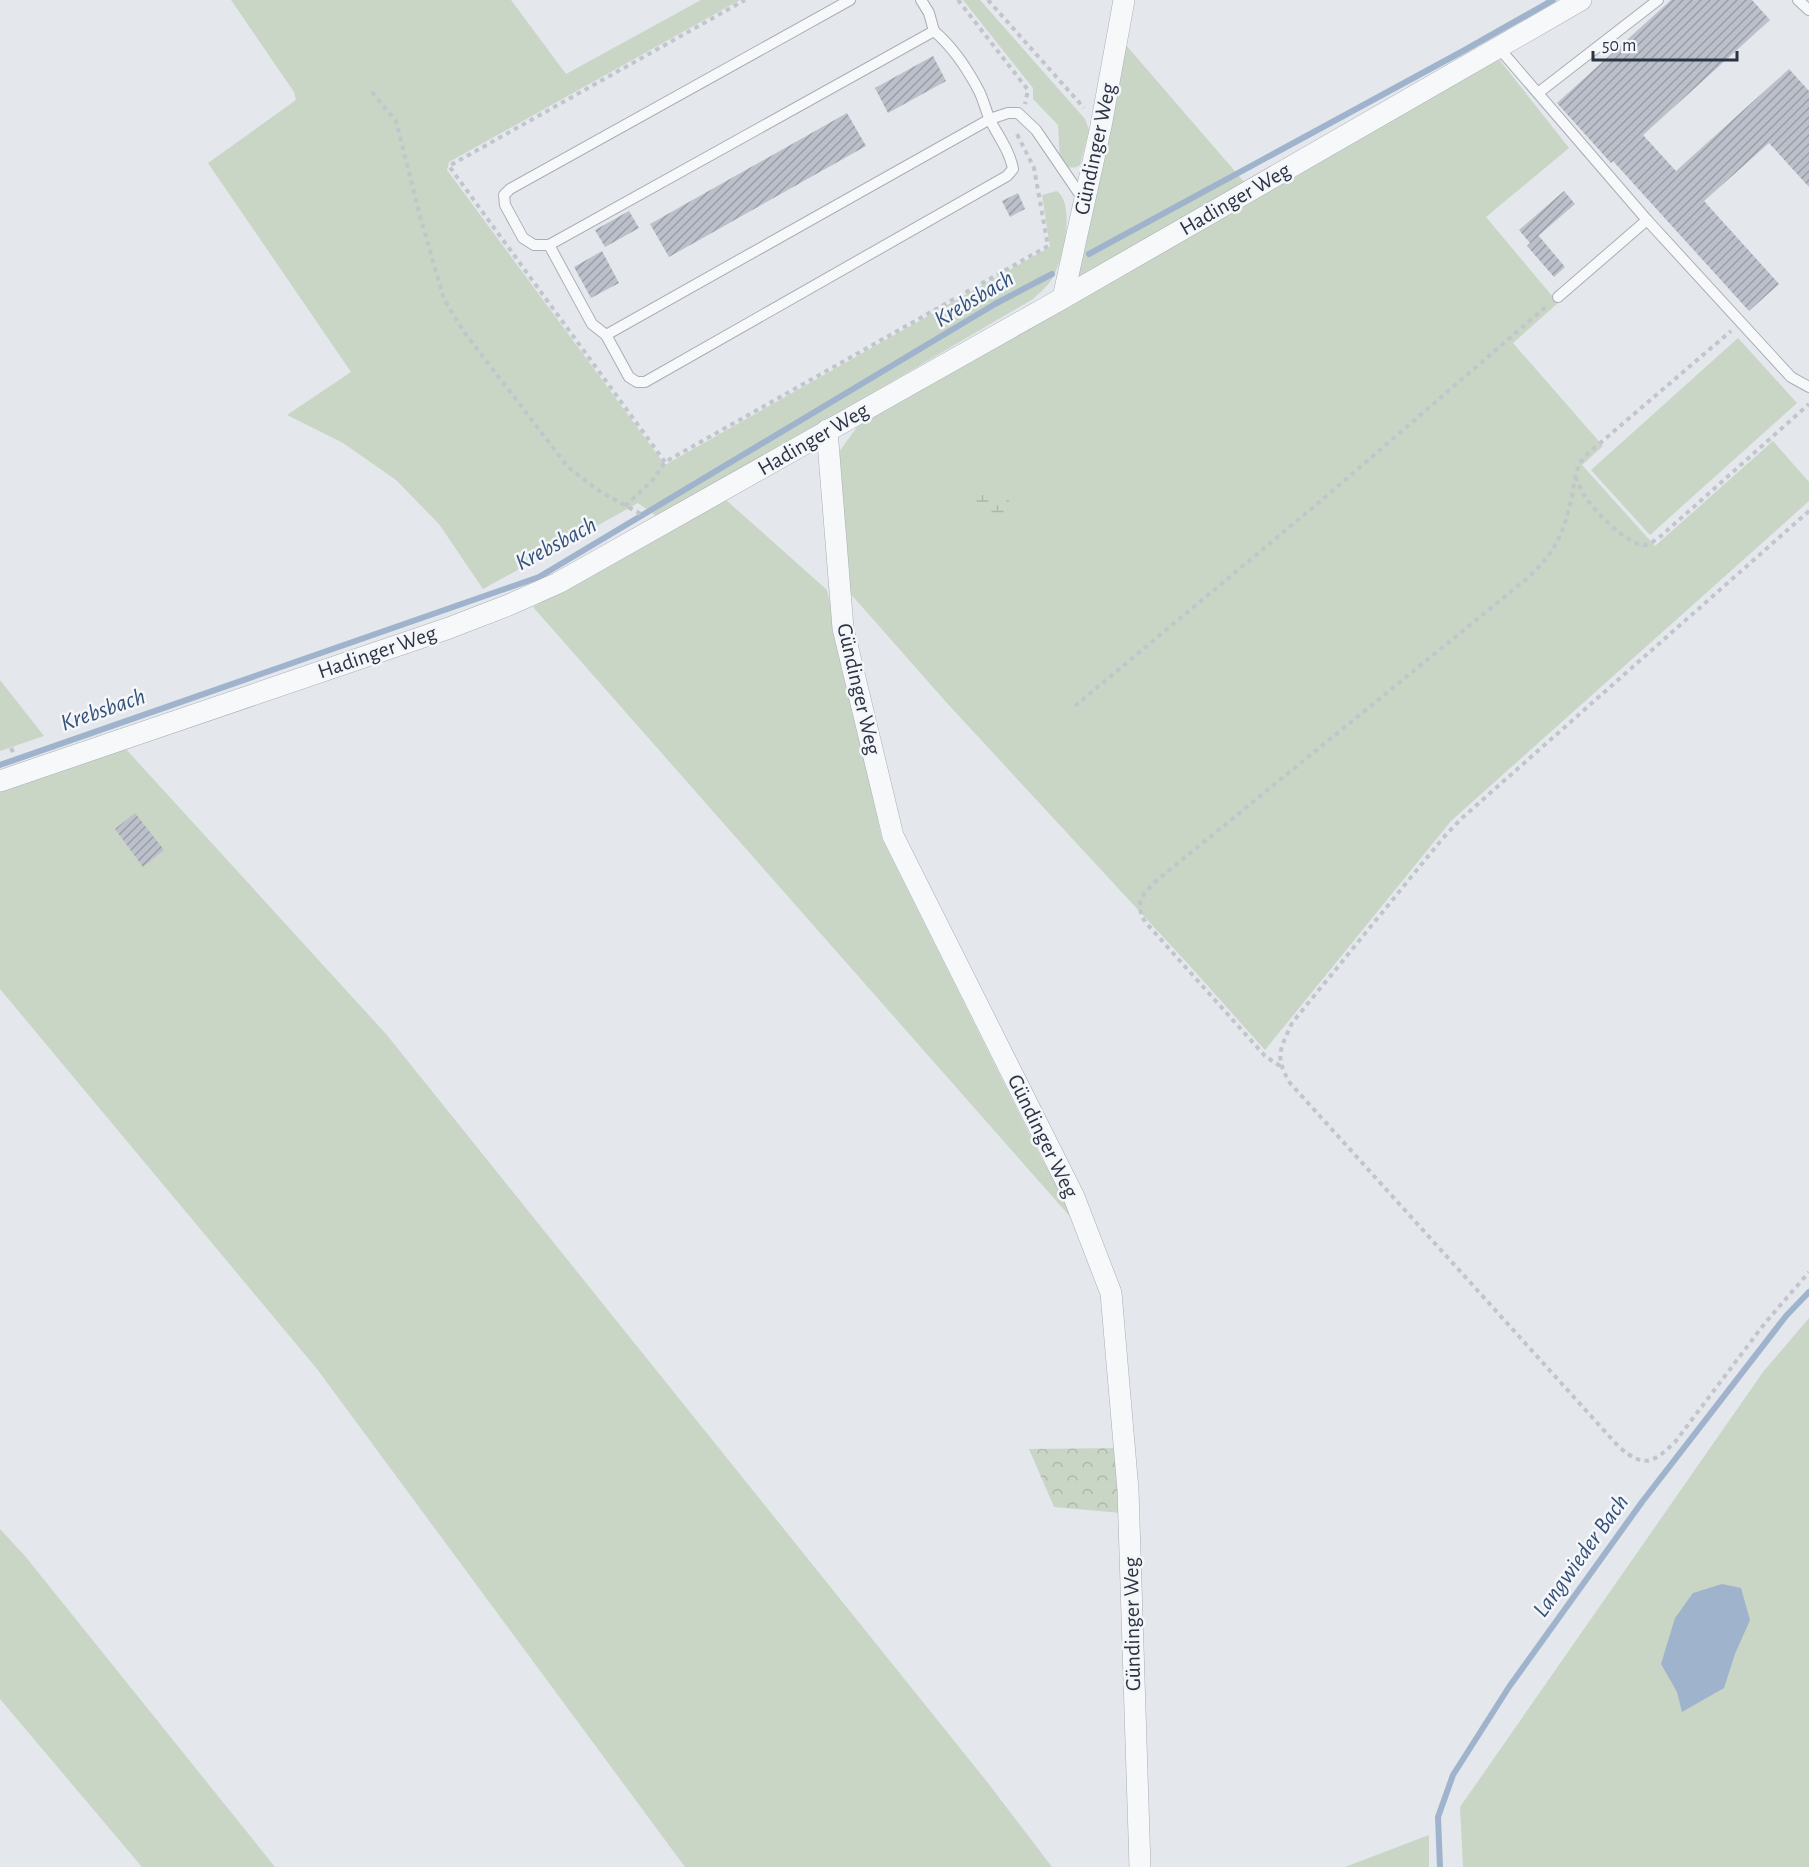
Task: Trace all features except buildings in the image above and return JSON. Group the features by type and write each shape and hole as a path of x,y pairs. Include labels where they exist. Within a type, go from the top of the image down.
{"street":[{"name":"Gündinger Weg","path":"1063,298 1101,126 1124,0"},
{"name":"Hadinger Weg","path":"0,781 427,635 511,604 558,583 1063,298 1581,0"},
{"name":"Gündinger Weg","path":"827,430 843,628 893,836 1074,1197 1111,1293 1128,1490 1140,1867"}],"lane":[{"path":"850,0 510,189 504,195 505,205 523,238 534,245 549,245 934,32"},
{"path":"549,245 592,324 606,335 629,377 637,382 645,382 1007,176 1013,169 1011,160 979,92 959,57 949,44 934,32 929,13 921,0"},
{"path":"1538,93 1658,0"},
{"path":"1798,0 1809,10"},
{"path":"1498,47 1647,220 1791,377 1809,387"},
{"path":"606,335 990,119 1008,113 1018,113 1036,130 1084,200"},
{"path":"1558,297 1647,220"}],"path":[{"path":"665,462 449,166 746,0"},
{"path":"625,506 652,481 665,462 1048,246 1034,168 1016,132 1028,90 958,0"},
{"path":"988,0 1101,126"},
{"path":"372,92 396,121 444,299 464,332 568,467 599,491 630,508"},
{"path":"1075,706 1314,507 1558,297"},
{"path":"1281,1067 1265,1056 1147,924 1141,916 1140,902 1144,894 1156,881 1530,576 1549,556 1560,538 1571,503 1577,465 1741,322"},
{"path":"1575,476 1585,496 1598,512 1636,544 1646,545 1661,536 1809,404"},
{"path":"1809,511 1443,837 1292,1023 1280,1053 1281,1067 1290,1083 1619,1447 1632,1458 1646,1462 1658,1458 1675,1442 1765,1323 1809,1272"}],"green space":[{"path":"231,0 511,0 566,74 701,0 740,0 449,162 447,170 665,465 1050,247 1042,195 1057,191 1063,198 1067,220 1060,259 1050,282 1033,299 659,518 638,503 483,589 439,524 396,480 343,443 287,415 351,372 208,163 296,100 294,92"},
{"path":"963,0 980,0 1085,119 1089,130 1080,165 1070,167 1060,162 1058,125 1033,99 1033,88"},
{"path":"1125,44 1246,184 1076,282"},
{"path":"1498,58 1569,148 1486,217 1558,303 1513,343 1603,446 1582,465 1655,546 1773,441 1809,482 1809,501 1451,821 1265,1050 946,702 849,592 836,456 860,423"},
{"path":"1738,338 1797,403 1650,535 1591,470"},
{"path":"976,491 1006,494 1010,504 1007,517 1000,520 973,512"},
{"path":"726,500 827,590 882,839 1043,1161 1088,1237 533,607"},
{"path":"0,680 44,736 0,751"},
{"path":"124,747 386,1034 988,1783 1052,1867 685,1867 317,1369 0,989 0,790"},
{"path":"1809,1318 1809,1867 1463,1867 1460,1807 1763,1372"},
{"path":"1119,1448 1121,1513 1054,1507 1029,1449"},
{"path":"0,1529 25,1556 275,1867 142,1867 0,1699"},
{"path":"1429,1835 1429,1867 1345,1867"}],"water":[{"path":"1722,1584 1741,1588 1750,1620 1735,1654 1724,1688 1682,1712 1677,1692 1661,1664 1675,1618 1693,1593"}],"waterway":[{"path":"1089,254 1553,0"},
{"name":"Krebsbach","path":"0,765 539,577 995,304 1052,274"},
{"name":"Langwieder Bach","path":"1440,1867 1438,1817 1453,1775 1509,1687 1642,1502 1786,1316 1809,1292"}]}
